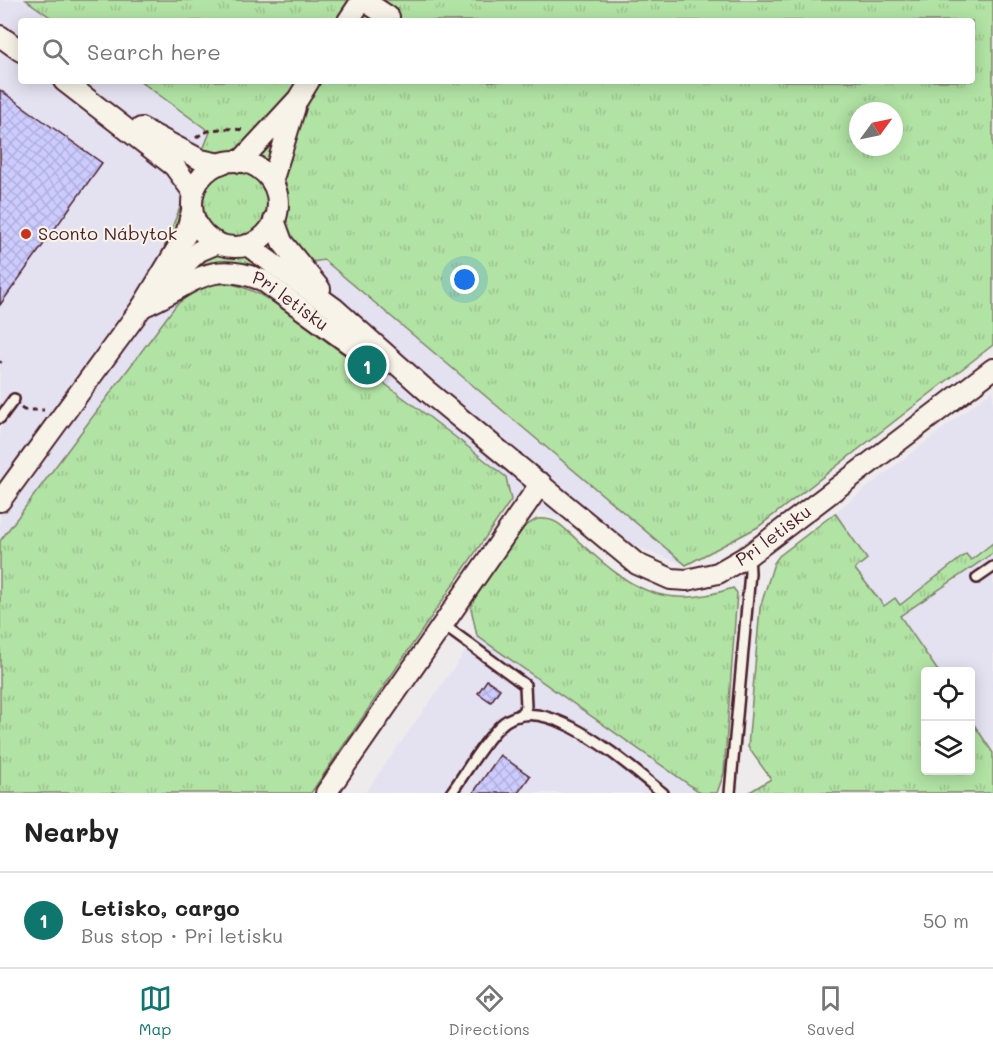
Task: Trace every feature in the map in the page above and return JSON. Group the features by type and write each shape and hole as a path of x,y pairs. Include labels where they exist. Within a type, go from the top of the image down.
{"street":[{"path":"350,18 362,0 389,17"},
{"path":"0,36 18,49"},
{"path":"68,84 174,166 193,202 198,227 218,243 232,247 247,245 260,238 274,220"},
{"path":"240,162 298,99 307,84"},
{"path":"89,98 201,160 220,164 240,162 258,168 272,182"},
{"name":"Pri letisku","path":"298,99 272,182 277,198 274,220 282,242 334,308"},
{"name":"Pri letisku","path":"0,501 142,307 186,234 193,202 206,172 220,164"},
{"name":"Pri letisku","path":"142,307 190,259 218,243"},
{"name":"Pri letisku","path":"247,245 334,308 427,391 541,483 625,556 653,573 671,579 703,578 730,567 749,555 993,369"},
{"name":"Pri letisku","path":"142,307 214,272 246,274 262,280 350,344 427,391"},
{"path":"326,793 541,483"}],"lane":[{"path":"0,418 14,399"},
{"path":"730,793 750,573 749,555"},
{"path":"977,578 993,567"},
{"path":"442,624 525,685 526,707 519,716"},
{"path":"451,793 501,724 519,716 541,715 571,725 663,793"}],"path":[{"path":"194,140 201,133 218,129 245,130"}],"shaded area":[{"path":"0,0 26,0 52,18 18,18 18,84 144,84 211,132 142,302 214,278 324,260 686,565 511,500 311,793 0,793"},
{"path":"993,390 993,793 748,793 771,779 748,747 760,608 774,563 779,556"},
{"path":"478,634 701,793 365,793"}],"green space":[{"path":"26,0 993,0 993,345 758,527 686,565 324,260 214,278 142,303 210,132 144,84 975,84 975,18 52,18"},
{"path":"220,282 251,290 266,298 400,395 506,477 511,500 311,793 0,793 0,541 176,305 201,287"},
{"path":"835,513 867,559 855,569 884,606 895,598 900,605 966,554 971,560 993,543 993,553 900,616 935,667 921,667 921,775 975,775 975,726 993,753 993,793 748,793 771,779 748,747 760,608 774,563 779,556"},
{"path":"537,519 554,521 559,524 613,570 647,590 665,596 685,597 707,595 733,588 737,593 724,773 717,793 701,793 477,636 471,608 475,594 522,528"}],"building":[{"name":"Sconto Nábytok","path":"0,90 102,163 0,305"},
{"path":"487,680 500,689 491,702 478,693"},
{"path":"500,755 530,776 518,793 473,793"}],"place":[{"name":"Sconto Nábytok","path":"26,234"},
{"name":"Letisko, cargo","path":"367,365"}]}
